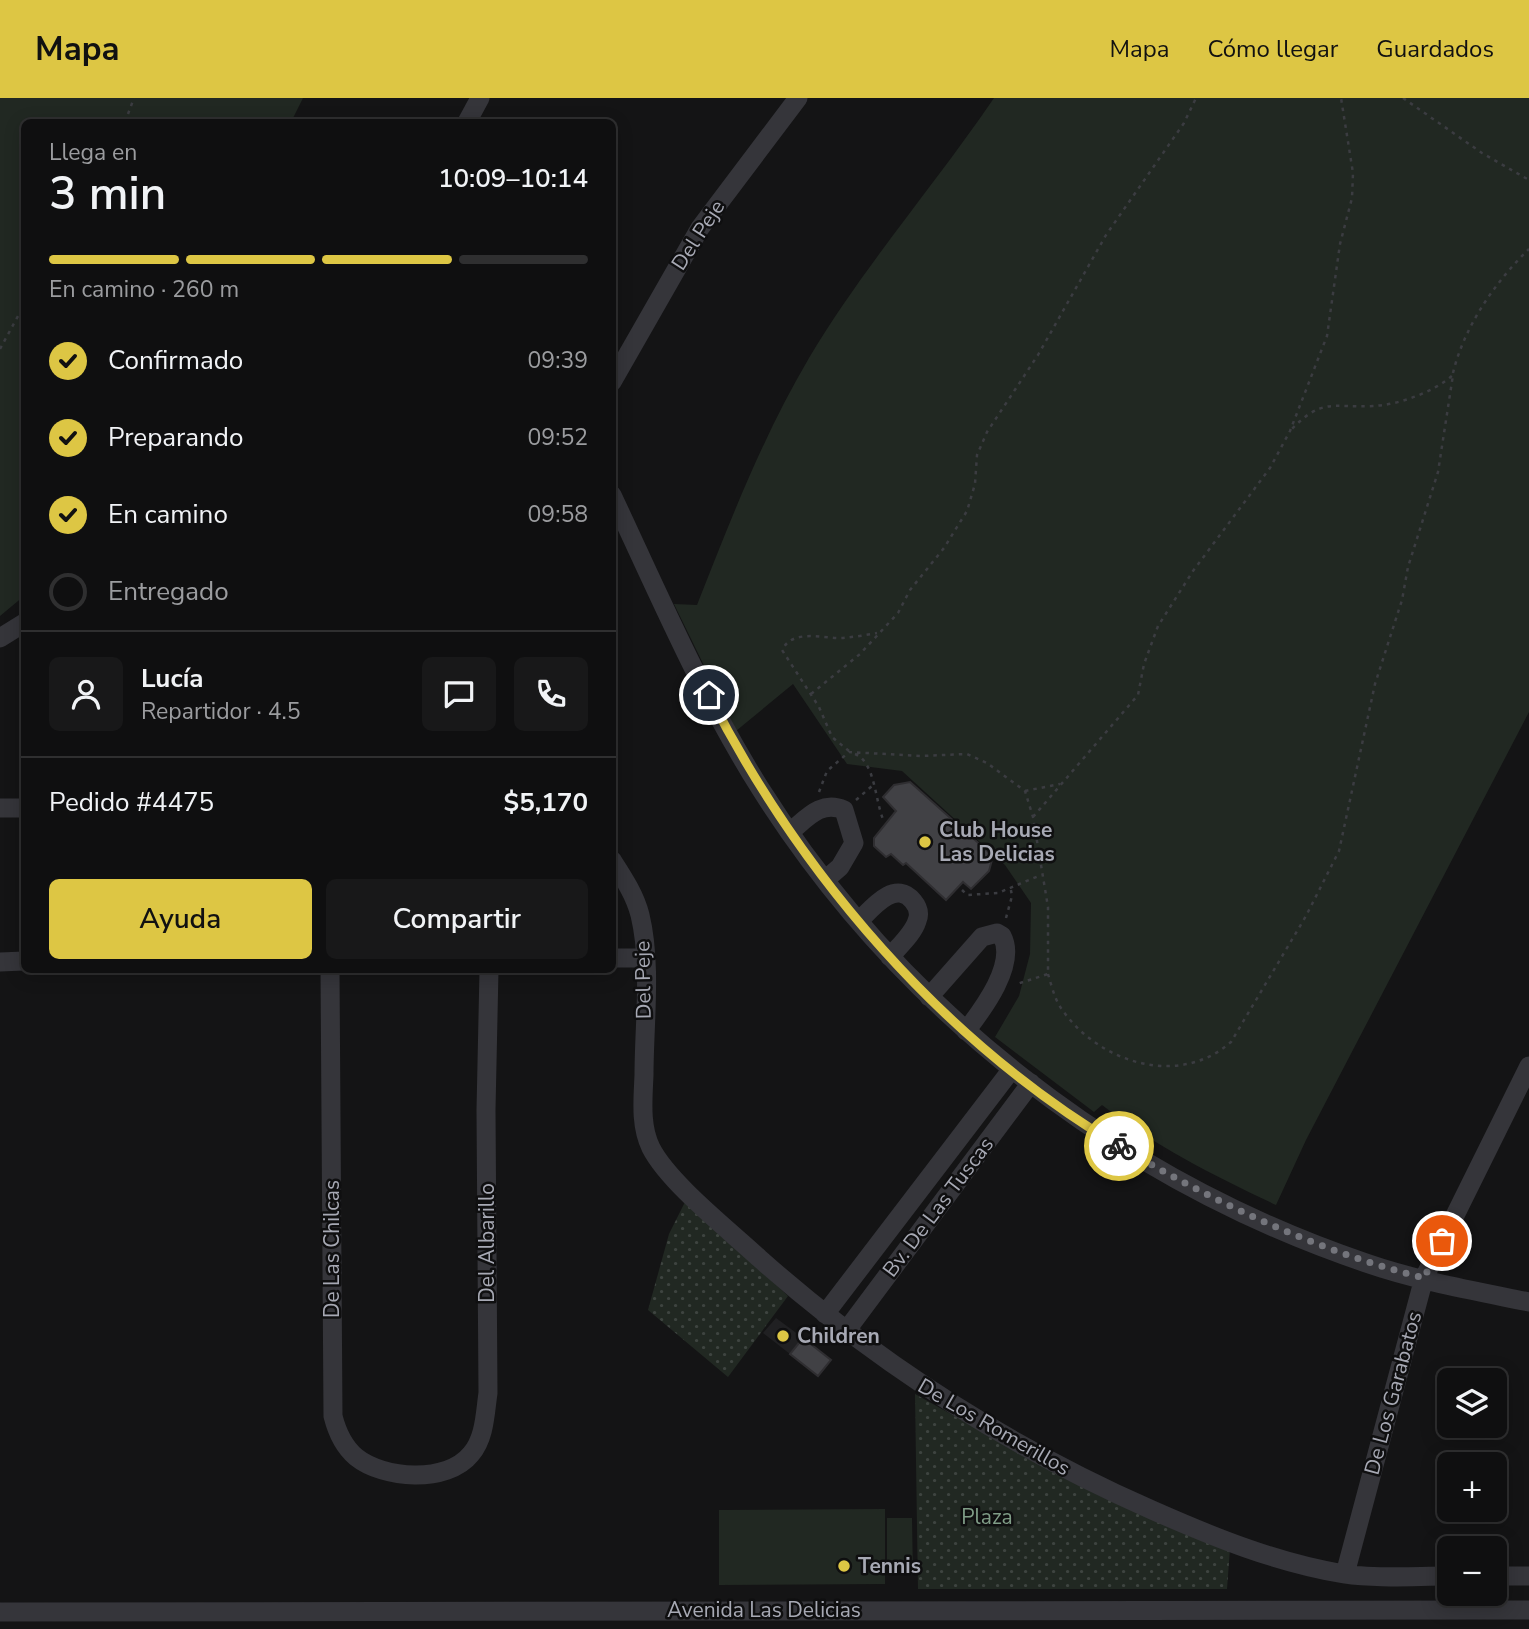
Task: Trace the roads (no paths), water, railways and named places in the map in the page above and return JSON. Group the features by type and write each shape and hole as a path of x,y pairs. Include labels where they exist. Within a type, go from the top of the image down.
{"street":[{"path":"469,119 480,98"},
{"name":"Del Peje","path":"616,375 700,228 798,98"},
{"path":"616,503 718,712 758,785 825,880 859,921 890,957 966,1031 1012,1069 1109,1140 1186,1186 1317,1246 1370,1265 1529,1302"},
{"path":"0,638 21,625"},
{"path":"789,831 818,809 836,807 844,810 854,843 840,867 825,880"},
{"name":"Del Peje","path":"616,867 635,901 644,958 643,1107"},
{"path":"859,921 884,897 902,893 910,897 919,912 918,920 890,957"},
{"path":"929,997 982,937 999,934 1006,943 1007,951 998,981 983,1010 966,1031"},
{"path":"616,958 644,958"},
{"path":"0,962 21,961"},
{"name":"De Las Chilcas","path":"330,973 333,1416 337,1432 358,1458 379,1469 417,1474"},
{"name":"Del Albarillo","path":"417,1474 449,1469 472,1454 480,1440 488,1393 486,1110 489,973"},
{"name":"De Los Garabatos","path":"1345,1574 1424,1278 1529,1066"},
{"name":"Bv. De Las Tuscas","path":"825,1314 1012,1069"},
{"name":"Bv. De Las Tuscas","path":"846,1331 1031,1083"},
{"name":"De Los Romerillos","path":"643,1107 651,1148 670,1172 739,1240 846,1331 918,1384 996,1432 1089,1482 1237,1545 1345,1574 1437,1576"},
{"path":"1507,1576 1529,1576"},
{"name":"Avenida Las Delicias","path":"0,1612 1529,1610"}],"place":[{"name":"Club House Las Delicias","path":"925,842"},
{"name":"Children","path":"783,1336"},
{"name":"Tennis","path":"844,1566"}],"park label":[{"name":"Plaza","path":"987,1517"}]}
